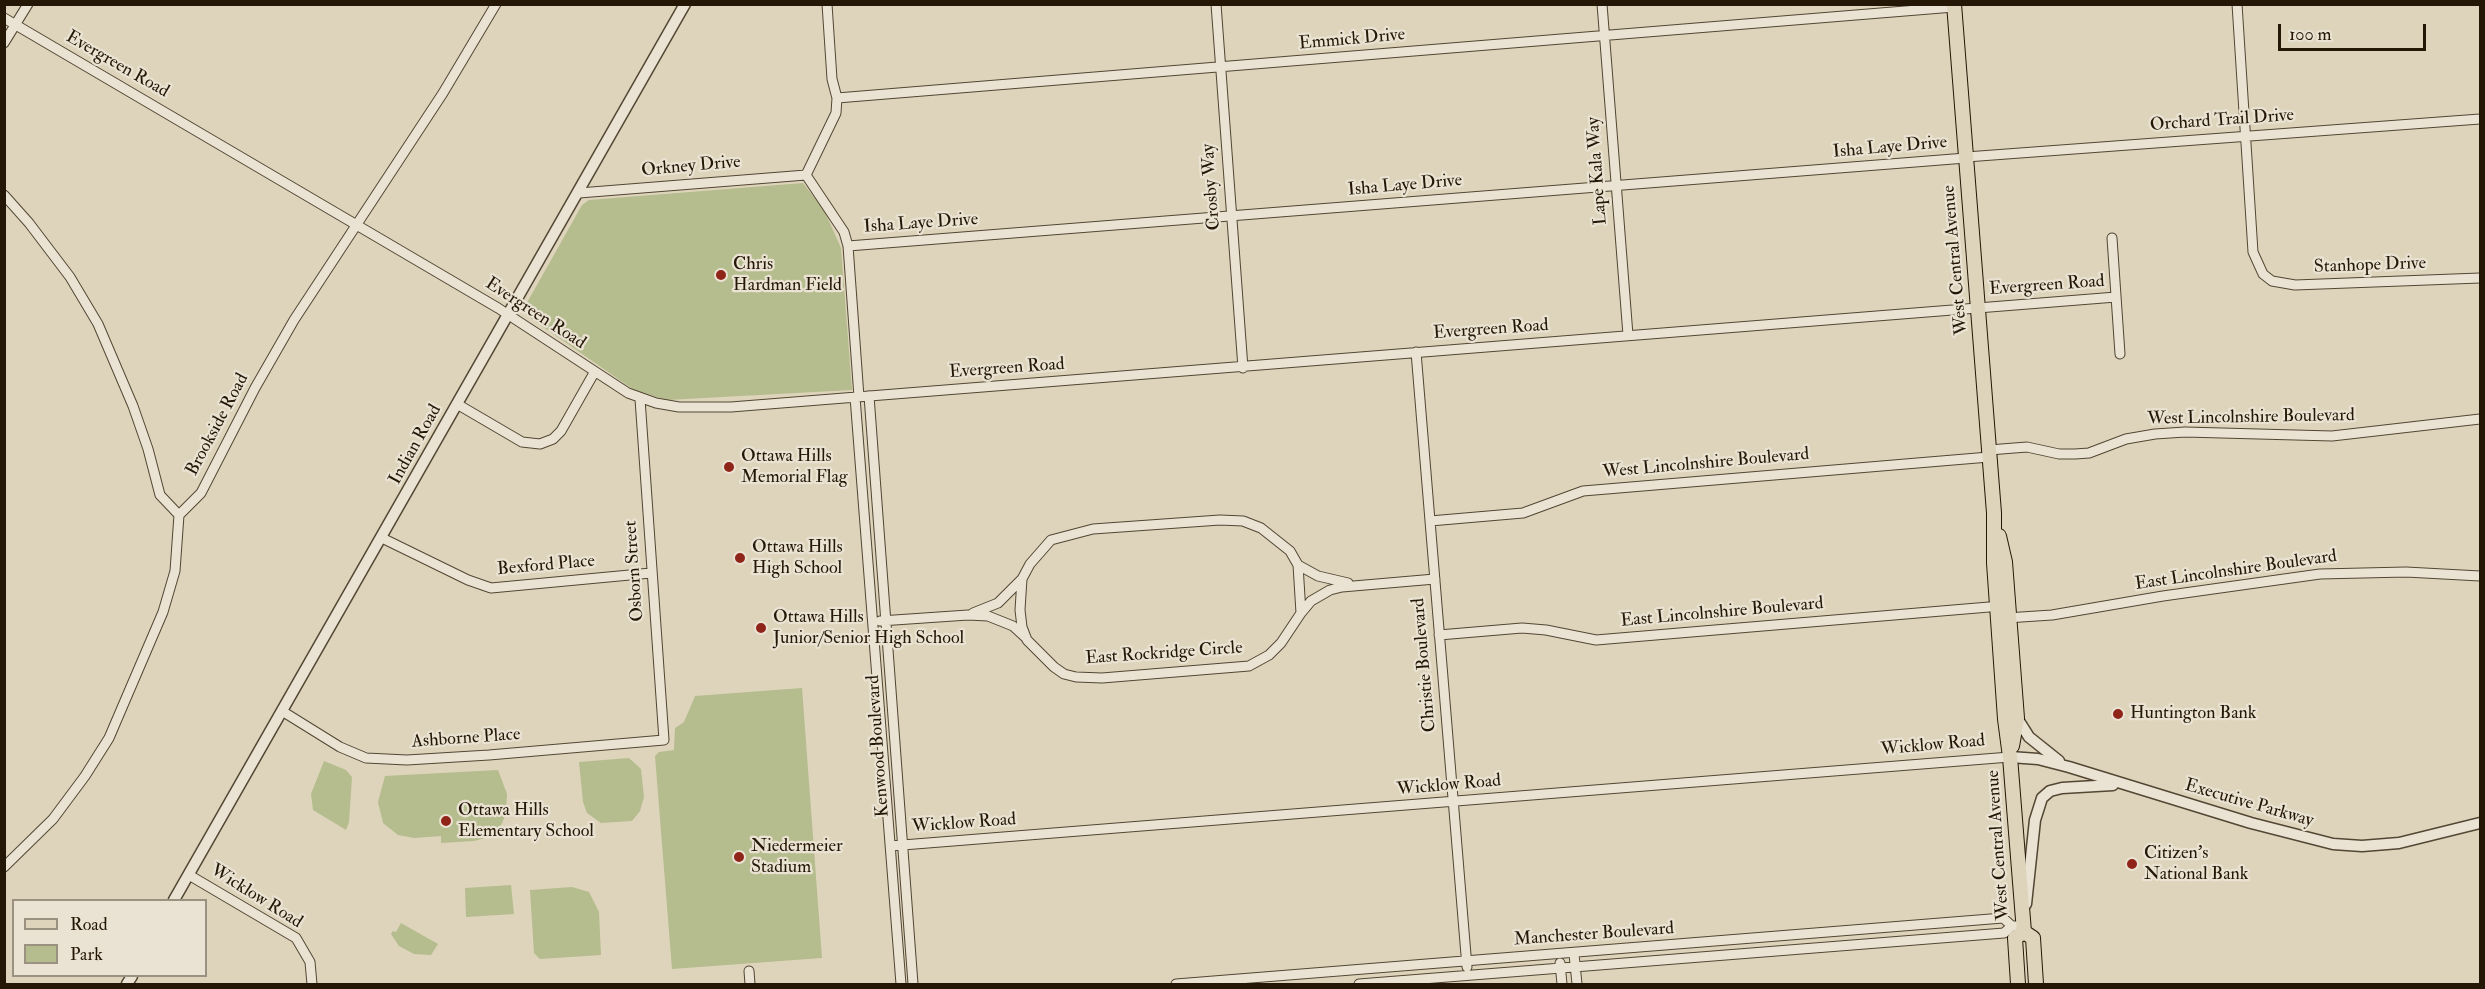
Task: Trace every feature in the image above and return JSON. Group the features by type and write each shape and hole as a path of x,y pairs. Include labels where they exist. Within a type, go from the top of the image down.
{"main road":[{"name":"West Central Avenue","path":"1954,6 1994,513 2005,562 2003,612 2005,719 2010,757 2020,928 2015,938 2018,984"},
{"name":"West Central Avenue","path":"2003,612 2017,718 2010,757"},
{"name":"West Central Avenue","path":"2020,928 2033,938 2036,984"}],"street":[{"path":"4,43 28,4"},
{"name":"Brookside Road","path":"179,515 201,493 255,388 294,320 443,93 496,4"},
{"name":"Indian Road","path":"175,899 685,4"},
{"path":"827,4 832,78 837,98 836,113 806,175 844,232 848,246"},
{"name":"Crosby Way","path":"1216,4 1242,368"},
{"name":"Lape Kala Way","path":"1602,4 1628,336"},
{"path":"2236,4 2246,136"},
{"name":"Emmick Drive","path":"837,98 1954,6"},
{"name":"Evergreen Road","path":"4,18 508,314 594,373 640,399 670,406 699,408 1242,368 1416,352 2115,297"},
{"name":"Orchard Trail Drive","path":"1966,158 2481,119"},
{"name":"Stanhope Drive","path":"2246,136 2253,252 2263,274 2272,281 2295,285 2481,278"},
{"name":"Isha Laye Drive","path":"848,246 1966,158"},
{"name":"Orkney Drive","path":"579,193 806,175"},
{"path":"4,195 29,223 70,277 98,324 133,406 148,449 160,495 179,515 174,571 163,612 108,738 85,776 53,819 4,867"},
{"name":"Evergreen Road","path":"2112,238 2120,354"},
{"name":"Kenwood Boulevard","path":"848,246 872,622 901,984"},
{"name":"Christie Boulevard","path":"1416,352 1467,976"},
{"path":"458,404 522,442 540,444 553,439 561,431 594,373"},
{"name":"Kenwood Boulevard","path":"870,396 914,984"},
{"name":"Osborn Street","path":"640,399 664,741"},
{"name":"West Lincolnshire Boulevard","path":"1430,521 1523,513 1583,491 1989,453 2027,447 2059,454 2088,453 2126,439 2156,434 2185,432 2332,436 2481,419"},
{"path":"872,622 968,615 998,603 1022,579 1051,540 1065,535 1093,529 1220,520 1243,521 1261,528 1290,551 1298,565 1301,613"},
{"name":"Bexford Place","path":"382,538 468,580 491,588 651,573"},
{"path":"1298,565 1318,576 1354,584 1435,579"},
{"name":"East Lincolnshire Boulevard","path":"1439,635 1522,628 1546,630 1596,640 2003,612 2052,615 2175,594 2320,574 2406,572 2481,576"},
{"path":"1022,579 1020,610 1022,627 1027,640"},
{"name":"East Rockridge Circle","path":"968,615 988,616 1013,626 1064,674 1102,678 1249,666 1269,655 1281,643 1311,601 1330,590 1354,584"},
{"name":"Ashborne Place","path":"282,711 340,747 366,759 407,760 664,741"},
{"path":"2017,718 2028,737 2069,767"},
{"name":"Executive Parkway","path":"2010,757 2038,759 2069,767 2314,841 2333,844 2362,846 2400,843 2481,824"},
{"name":"Wicklow Road","path":"890,846 2010,757"},
{"path":"2020,928 2035,820 2042,798 2050,791 2062,788 2124,785"},
{"name":"Wicklow Road","path":"189,875 296,938 310,962 312,984"},
{"name":"Manchester Boulevard","path":"1176,984 1255,981 2002,918 2020,928"},
{"name":"Manchester Boulevard","path":"1359,984 1415,982 1561,968 2004,933 2020,928"},
{"path":"1560,954 1562,984"},
{"path":"1574,954 1576,984"},
{"path":"1414,966 1415,982"},
{"path":"1400,967 1401,983"},
{"path":"749,971 750,984"}],"green space":[{"path":"803,183 824,210 841,248 852,390 667,400 634,390 526,315 524,308 582,205 589,200"},
{"name":"Niedermeier Stadium","path":"802,688 822,958 672,969 655,756 659,752 674,750 675,728 684,722 695,696"},
{"path":"629,758 641,769 644,797 640,811 632,821 601,823 587,813 583,802 579,762"},
{"path":"324,761 346,770 352,777 349,822 346,830 313,810 311,794"},
{"path":"498,770 507,794 506,813 501,826 489,837 474,841 441,843 441,836 414,838 398,835 383,823 378,802 385,776"},
{"path":"511,885 514,914 466,917 465,888"},
{"path":"572,887 589,892 599,912 601,955 540,959 534,953 530,890"},
{"path":"401,923 438,944 431,955 414,954 399,946 391,934 393,931 396,932"}],"place":[{"name":"Chris Hardman Field","path":"721,275"},
{"name":"Ottawa Hills Memorial Flag","path":"729,467"},
{"name":"Ottawa Hills High School","path":"740,558"},
{"name":"Ottawa Hills Junior/Senior High School","path":"761,628"},
{"name":"Huntington Bank","path":"2118,714"},
{"name":"Ottawa Hills Elementary School","path":"446,821"},
{"name":"Niedermeier Stadium","path":"739,857"},
{"name":"Citizen's National Bank","path":"2132,864"}]}
